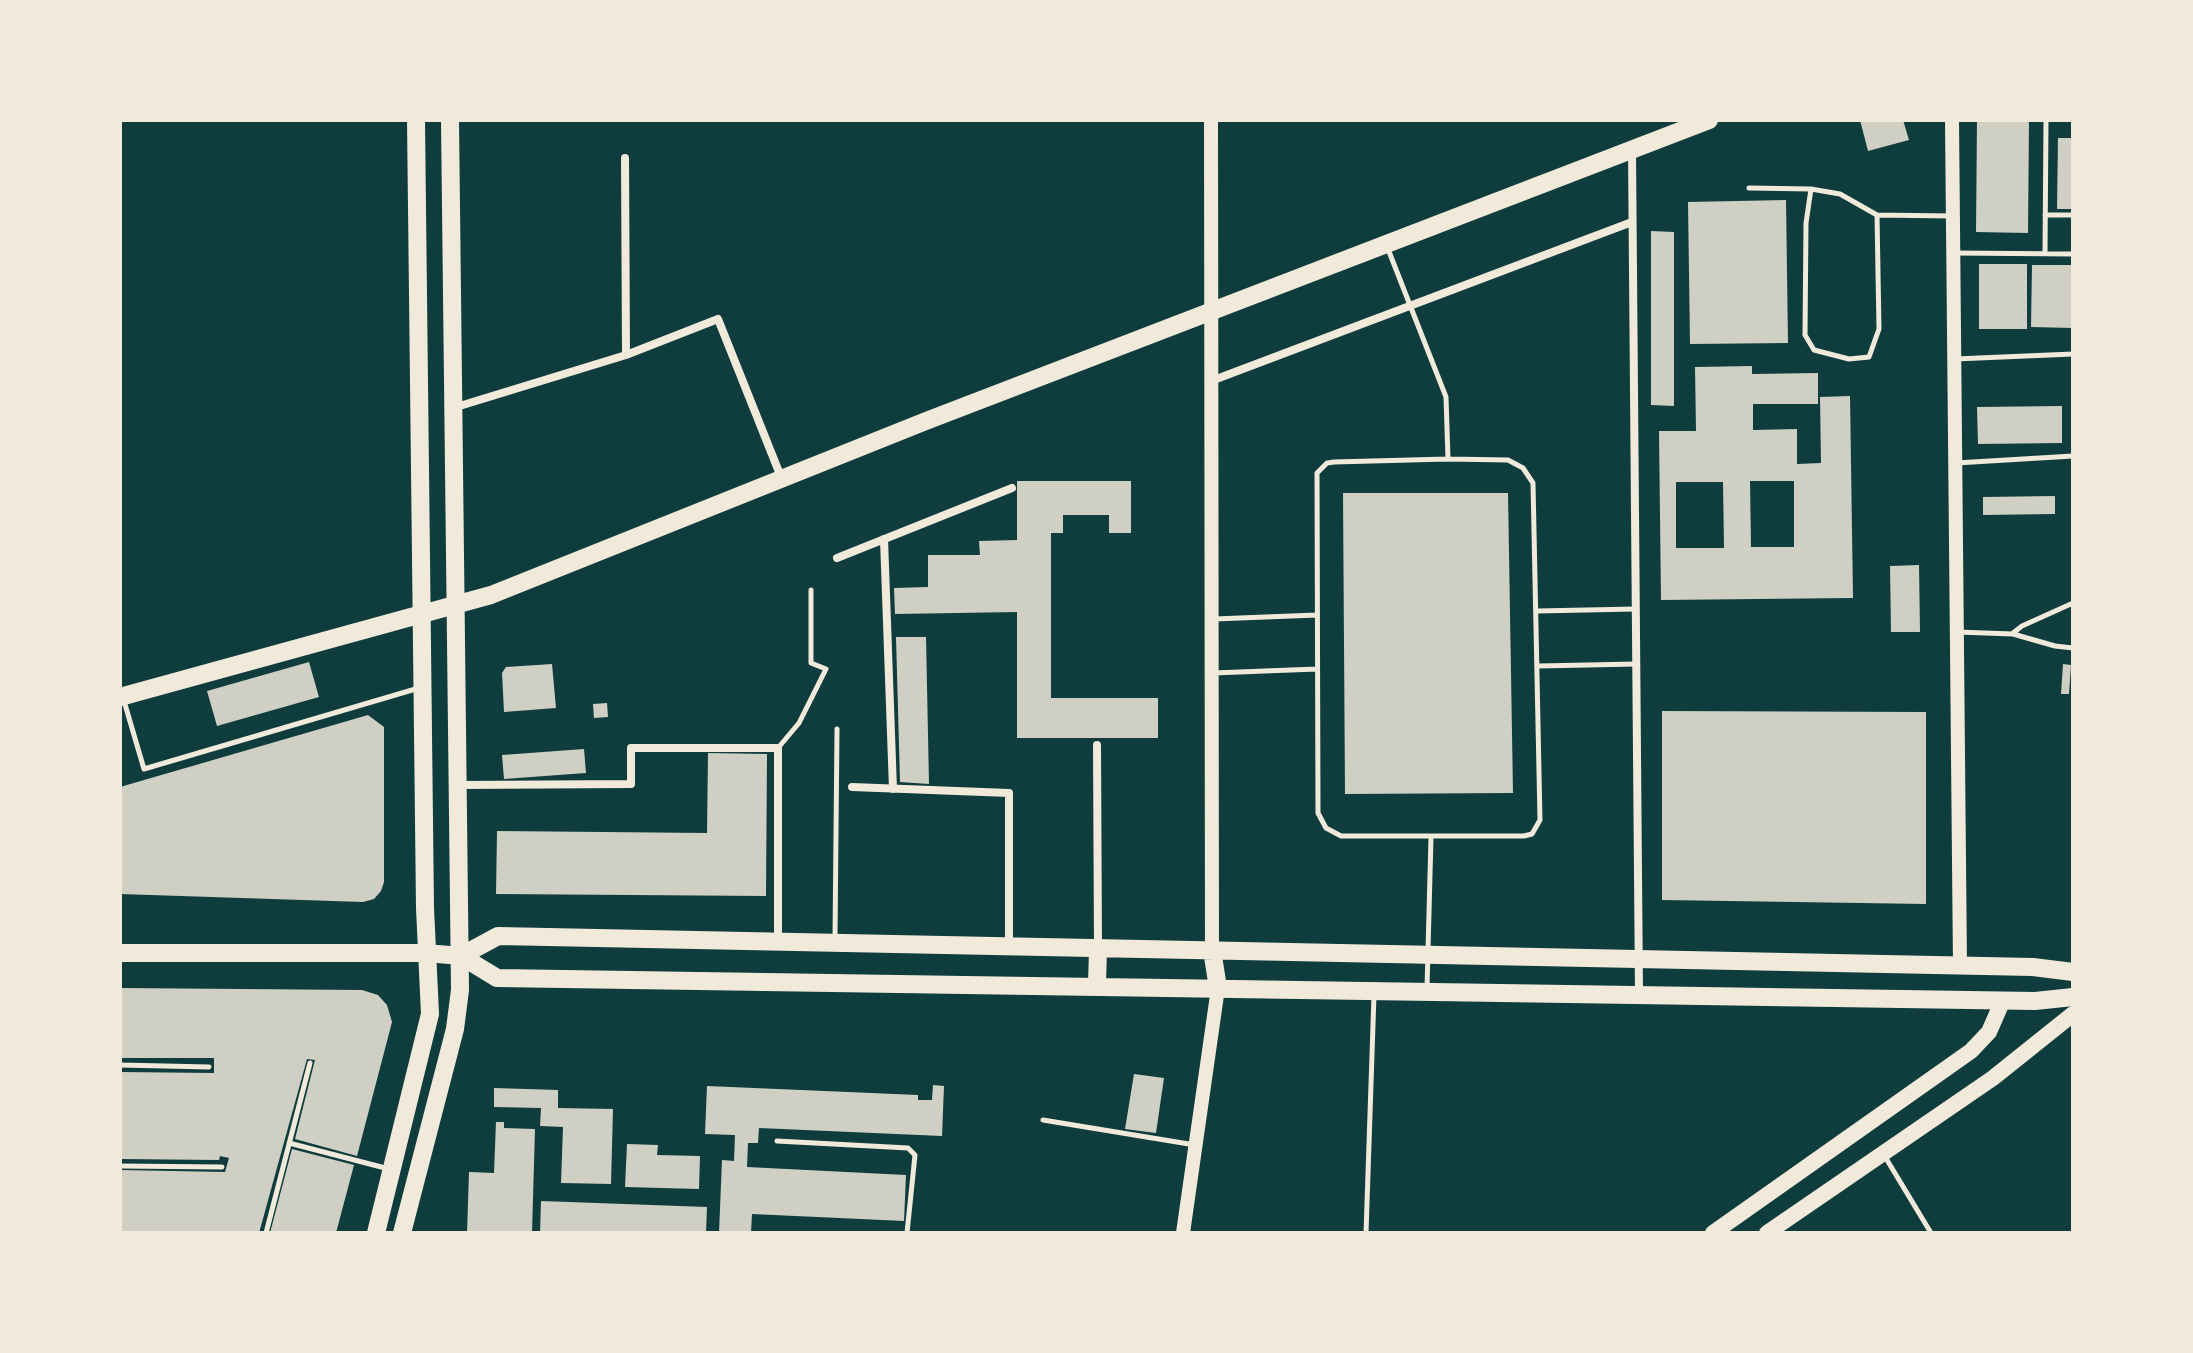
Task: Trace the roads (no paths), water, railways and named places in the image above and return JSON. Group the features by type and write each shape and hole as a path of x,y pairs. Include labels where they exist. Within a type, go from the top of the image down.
{"main road":[{"path":"376,1233 430,1014 426,953 416,120"},
{"path":"402,1233 457,1015 461,956 450,120"},
{"path":"121,696 491,595 782,478 1709,120"},
{"path":"419,409 452,408"},
{"path":"422,687 457,678"},
{"path":"461,956 498,936 2006,966 2073,972"},
{"path":"1097,986 1098,948"},
{"path":"1212,950 1218,988"},
{"path":"120,953 426,953 461,956 497,978 2003,1000 2073,997"},
{"path":"1789,997 1790,962"},
{"path":"1960,966 1960,999"},
{"path":"1713,1233 1971,1051 1989,1032 2003,1000 2006,966"},
{"path":"1767,1233 1993,1078 2073,1014"}],"street":[{"path":"1211,120 1212,950"},
{"path":"1954,120 1952,216 1960,966"},
{"path":"1632,150 1639,994"},
{"path":"625,158 626,355"},
{"path":"1211,381 1632,222"},
{"path":"452,408 626,355 718,319 782,478"},
{"path":"837,558 1012,488"},
{"path":"884,539 893,789"},
{"path":"1097,745 1098,948"},
{"path":"458,785 631,784 631,748 778,748 778,941"},
{"path":"852,787 1009,793 1009,946"},
{"path":"1183,1233 1218,988"}],"lane":[{"path":"2045,254 2046,120"},
{"path":"1749,188 1811,189 1840,194 1877,215 1952,216"},
{"path":"1811,189 1806,223 1805,335 1814,350 1849,359 1869,357 1879,329 1877,215"},
{"path":"2045,215 2073,215"},
{"path":"1386,244 1446,397 1448,459"},
{"path":"1953,253 2073,254"},
{"path":"1954,359 2073,354"},
{"path":"1955,464 2073,456"},
{"path":"1448,459 1508,460 1516,463 1529,475 1534,493 1540,820 1537,829 1524,836 1341,836 1333,833 1318,813 1316,480 1321,467 1334,462 1448,459"},
{"path":"778,748 799,723 826,669 811,663 811,590"},
{"path":"2013,634 2022,626 2073,603"},
{"path":"1537,611 1635,609"},
{"path":"1211,619 1317,615"},
{"path":"1956,632 2013,634 2073,648"},
{"path":"1538,666 1636,664"},
{"path":"1212,673 1317,669"},
{"path":"121,696 144,769 422,687"},
{"path":"835,942 837,729"},
{"path":"1427,991 1431,837"},
{"path":"1366,1233 1374,990"},
{"path":"266,1233 310,1063"},
{"path":"120,1065 209,1067"},
{"path":"1043,1120 1196,1145"},
{"path":"777,1141 908,1148 915,1155 907,1233"},
{"path":"289,1143 391,1170"},
{"path":"1883,1153 1931,1233"},
{"path":"120,1166 222,1167"}]}
